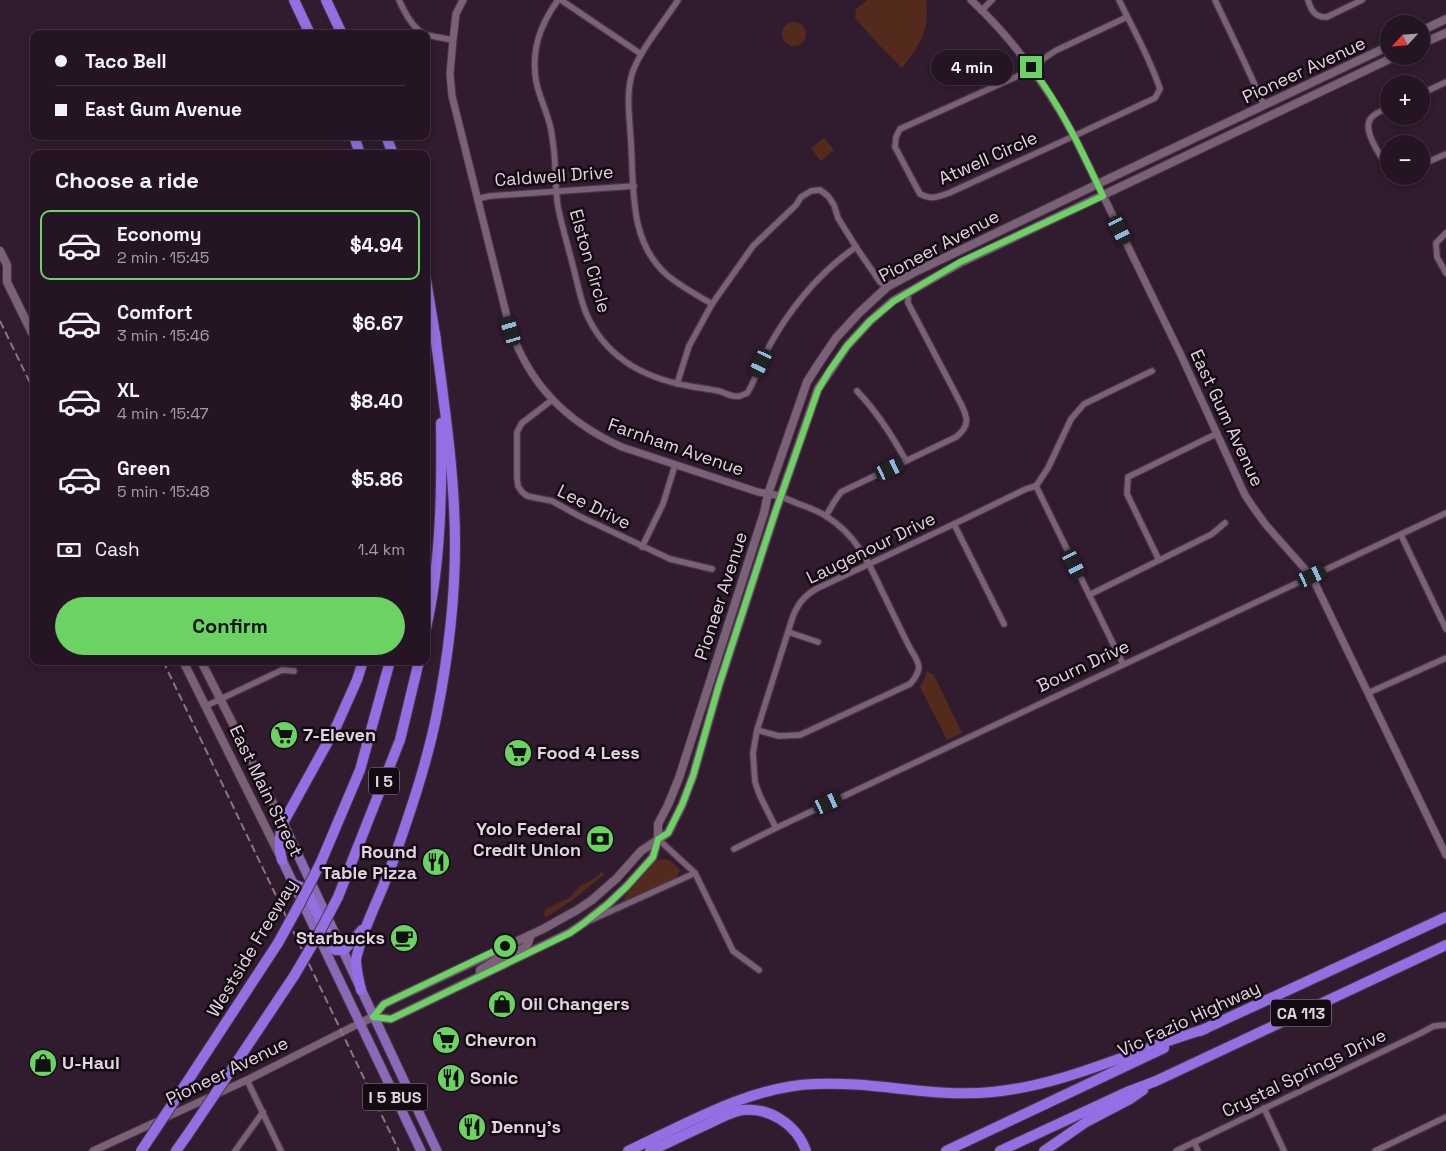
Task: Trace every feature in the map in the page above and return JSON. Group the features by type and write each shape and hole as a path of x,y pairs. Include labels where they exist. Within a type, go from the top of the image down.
{"highway":[{"path":"294,0 308,30"},
{"path":"326,0 340,30"},
{"path":"361,990 356,960 366,926 392,863 416,794 437,714 453,594 455,552 451,458 430,304"},
{"path":"430,614 437,558 440,509 441,405 435,334"},
{"path":"282,860 278,845 283,823 336,727 362,665"},
{"name":"Westside Freeway","path":"141,1151 278,943 321,862 360,770 389,665"},
{"name":"I 5","path":"176,1151 294,976 338,897 400,740 417,665"},
{"path":"293,884 303,888 306,892 333,948 338,951 349,946 366,926"},
{"name":"Vic Fazio Highway","path":"946,1151 1446,917"},
{"name":"CA 113","path":"1000,1151 1126,1092 1156,1081 1446,945"},
{"path":"628,1151 746,1097 777,1089 832,1083 971,1094 1000,1091 1060,1079 1205,1029"},
{"path":"1044,1151 1086,1122 1130,1099 1156,1081"},
{"path":"650,1151 727,1115 742,1110 761,1111 777,1117 792,1128 803,1143 806,1151"}],"main road":[{"path":"1430,27 1446,19"},
{"path":"1430,40 1446,33"},
{"name":"Pioneer Avenue","path":"373,1017 391,1019 552,942 584,923 608,904 653,857 658,839 658,824 679,778 761,522 768,494 807,382 836,338 859,313 887,287 913,273 1380,50"},
{"name":"Pioneer Avenue","path":"360,1023 373,1017 384,1004 561,920 592,900 617,878 640,851 668,833 682,805 693,776 719,685 818,390 847,346 870,321 894,301 960,262 1380,64"},
{"path":"0,251 7,265 8,282 30,329"},
{"path":"0,276 8,282"},
{"name":"East Main Street","path":"185,665 282,860 421,1151"},
{"name":"East Main Street","path":"203,665 283,823 437,1151"},
{"path":"698,757 696,747 712,694 707,687"},
{"path":"504,965 509,956 526,946 530,935"},
{"path":"480,976 480,970 498,959 508,945"},
{"path":"411,1130 424,1143 427,1151"}],"street":[{"path":"399,0 417,30"},
{"name":"Farnham Avenue","path":"463,0 456,14 453,40 450,74 452,96 514,340 530,371 552,400 596,435 622,447 675,465 758,492 781,496 826,516 850,535 856,543 869,564 917,659 920,668 917,676 910,684 800,735 779,736 757,730"},
{"path":"559,0 641,54"},
{"name":"Elston Circle","path":"559,0 547,15 537,38 536,82 550,127 558,207 581,296 586,312 598,335 616,355 626,363 660,380 731,396 748,393 766,352 786,318 808,291 843,256 856,247"},
{"path":"678,0 641,54 632,72 629,93 635,213 638,229 644,244 654,260 666,274 712,304"},
{"name":"East Gum Avenue","path":"970,0 1031,67 1060,109 1180,353 1216,434 1253,507 1266,525 1312,576 1446,855"},
{"path":"981,11 992,0"},
{"path":"1074,136 1155,98 1160,89 1156,76 1119,0"},
{"path":"1215,0 1264,105"},
{"path":"1308,0 1312,11 1322,17 1362,0"},
{"path":"1031,67 1055,51 1127,17"},
{"path":"430,35 453,40"},
{"name":"Atwell Circle","path":"1031,67 1020,75 900,129 894,147 920,194 928,198 938,197 1074,136"},
{"path":"1430,90 1446,82"},
{"path":"1380,112 1371,117 1368,124 1368,132 1380,153"},
{"path":"1430,162 1446,154"},
{"name":"Caldwell Drive","path":"477,199 490,196 556,190 634,186"},
{"path":"677,384 689,346 712,304 753,246 796,205 801,197 811,191 820,190 828,196 834,204 838,218 856,247 880,282 887,287"},
{"path":"1446,233 1436,243 1437,257 1446,274"},
{"path":"826,516 841,492 956,437 963,432 967,423 961,404 908,302 908,292"},
{"path":"1123,664 1036,486 1048,468 1071,419 1084,404 1152,371"},
{"path":"857,391 877,413 906,461"},
{"name":"Lee Drive","path":"552,400 522,424 517,432 518,486 522,492 527,496 552,501 642,547 670,559 712,569"},
{"path":"1159,560 1127,494 1128,477 1216,434"},
{"path":"642,547 663,504 675,465"},
{"name":"Laugenour Drive","path":"776,828 755,782 753,753 757,730 788,632 797,607 805,596 816,589 1026,489 1036,486"},
{"name":"Bourn Drive","path":"734,849 1446,513"},
{"path":"1089,595 1212,534 1226,523"},
{"path":"954,524 1004,624"},
{"path":"1401,535 1446,629"},
{"path":"788,632 818,642"},
{"path":"1368,693 1446,658"},
{"path":"206,706 282,670 294,671"},
{"path":"658,839 695,873 733,951 758,970"},
{"path":"584,923 695,873"},
{"name":"Pioneer Avenue","path":"94,1151 247,1080 360,1023"},
{"name":"Crystal Springs Drive","path":"1176,1151 1434,1026 1446,1025"},
{"path":"247,1080 282,1151"},
{"path":"1264,1108 1284,1151"},
{"path":"235,1151 263,1112"},
{"path":"1374,1151 1446,1117"},
{"path":"1194,1142 1198,1151"}],"shaded area":[{"path":"867,0 926,0 925,29 919,44 902,68 855,18 856,9"},
{"path":"794,22 803,25 806,34 803,43 794,46 785,43 782,34 785,25"},
{"path":"824,138 834,150 821,161 811,148"},
{"path":"927,671 934,675 962,733 947,740 920,687"},
{"path":"665,859 671,861 680,870 678,875 674,879 625,901 625,896 655,862"},
{"path":"602,872 605,874 571,901 545,918 544,913 546,909 569,898 581,885 592,880"}],"railway":[{"path":"0,321 30,383"},
{"path":"165,665 399,1151"}],"place":[{"name":"7-Eleven","path":"284,735"},
{"name":"Food 4 Less","path":"518,753"},
{"name":"Yolo Federal Credit Union","path":"600,839"},
{"name":"Round Table Pizza","path":"436,862"},
{"name":"Starbucks","path":"404,938"},
{"name":"Oil Changers","path":"502,1004"},
{"name":"Chevron","path":"446,1040"},
{"name":"U-Haul","path":"43,1063"},
{"name":"Sonic","path":"451,1078"},
{"name":"Denny's","path":"472,1127"}],"route":[{"path":"505,946 384,1004 373,1017 391,1019 570,933 608,904 653,857 658,839 668,833 682,805 693,776 719,685 775,513 818,390 830,370 847,346 870,321 894,301 960,262 1103,196 1060,109 1031,67"}]}
